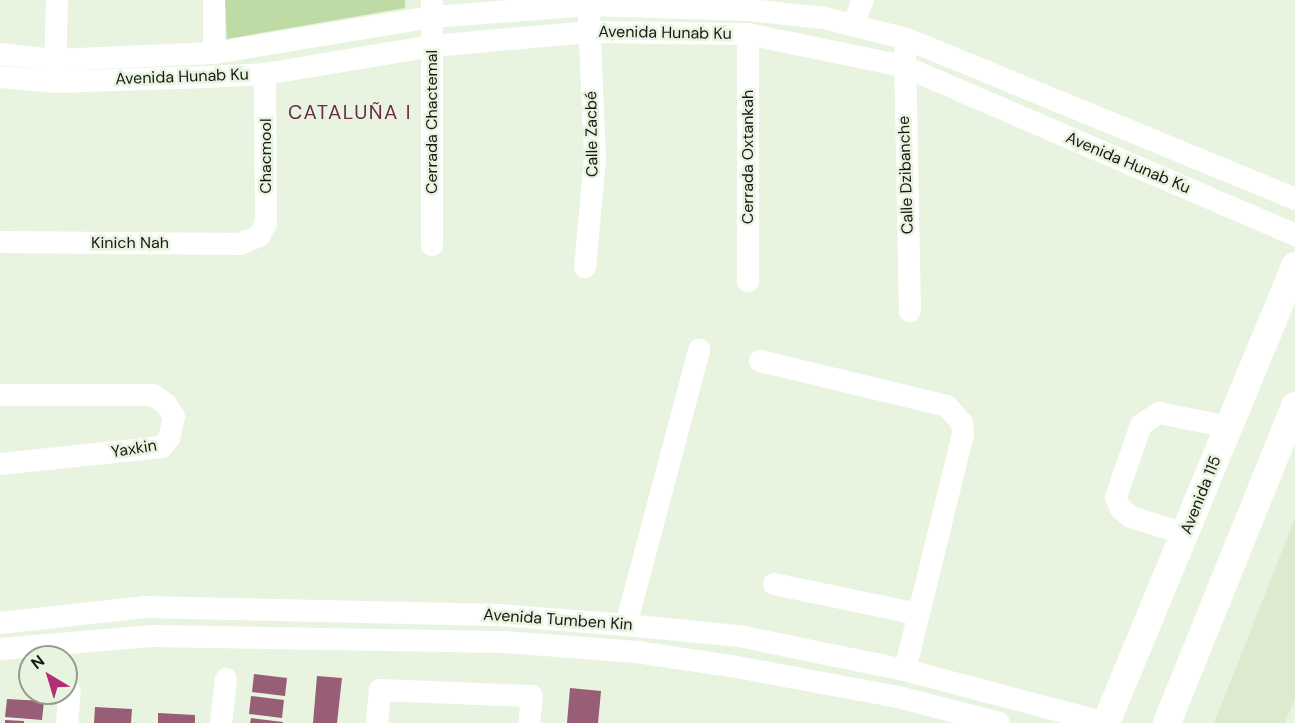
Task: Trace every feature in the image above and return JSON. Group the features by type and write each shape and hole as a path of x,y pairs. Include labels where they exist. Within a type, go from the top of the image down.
{"main road":[{"name":"Avenida 115","path":"1106,723 1295,266"},
{"path":"1167,723 1295,406"}],"street":[{"path":"56,82 57,0"},
{"path":"214,0 214,53"},
{"path":"853,24 863,0"},
{"name":"Avenida Hunab Ku","path":"0,54 55,60 214,53 432,8 589,3 749,5 827,9 853,24 907,39 1295,200"},
{"name":"Calle Zacbé","path":"585,267 595,159 589,3"},
{"name":"Cerrada Chactemal","path":"432,8 432,245"},
{"name":"Avenida Hunab Ku","path":"0,77 56,82 265,74 432,46 589,32 748,34 903,66 1295,235"},
{"name":"Cerrada Oxtankah","path":"748,34 748,281"},
{"name":"Calle Dzibanche","path":"907,39 903,66 910,310"},
{"name":"Chacmool","path":"259,236 266,223 265,74"},
{"name":"Kinich Nah","path":"0,242 240,244 259,236"},
{"path":"626,625 699,350"},
{"path":"760,361 947,406 962,423 963,434 905,670"},
{"name":"Yaxkin","path":"0,395 153,395 166,404 174,417 169,438 162,447 0,464"},
{"path":"1185,534 1131,517 1121,509 1116,497 1141,425 1160,413 1228,427"},
{"path":"774,584 917,614"},
{"name":"Avenida Tumben Kin","path":"0,623 144,607 499,615 626,625 739,636 905,670 1106,723"},
{"name":"Avenida Tumben Kin","path":"0,649 153,636 504,642 637,652 731,666 898,697 999,723"},
{"path":"221,723 226,679"},
{"path":"377,723 380,690 532,696 529,723"},
{"path":"67,723 69,705"}],"shaded area":[{"path":"1295,518 1295,698 1285,723 1214,723"}],"green space":[{"path":"225,0 405,0 405,8 227,39"}],"building":[{"path":"254,674 287,678 285,696 252,692"},
{"path":"317,676 342,678 337,723 313,723"},
{"path":"570,688 601,691 598,723 567,723"},
{"path":"251,696 284,700 282,718 249,714"},
{"path":"7,699 18,700 18,705 44,705 42,720 5,717"},
{"path":"95,707 132,709 131,723 94,723"},
{"path":"158,713 195,715 195,723 158,723"},
{"path":"251,718 283,722 283,723 250,723"},
{"path":"5,720 24,721 24,723 5,723"}],"district":[{"name":"CATALUÑA I","path":"350,112"}]}
